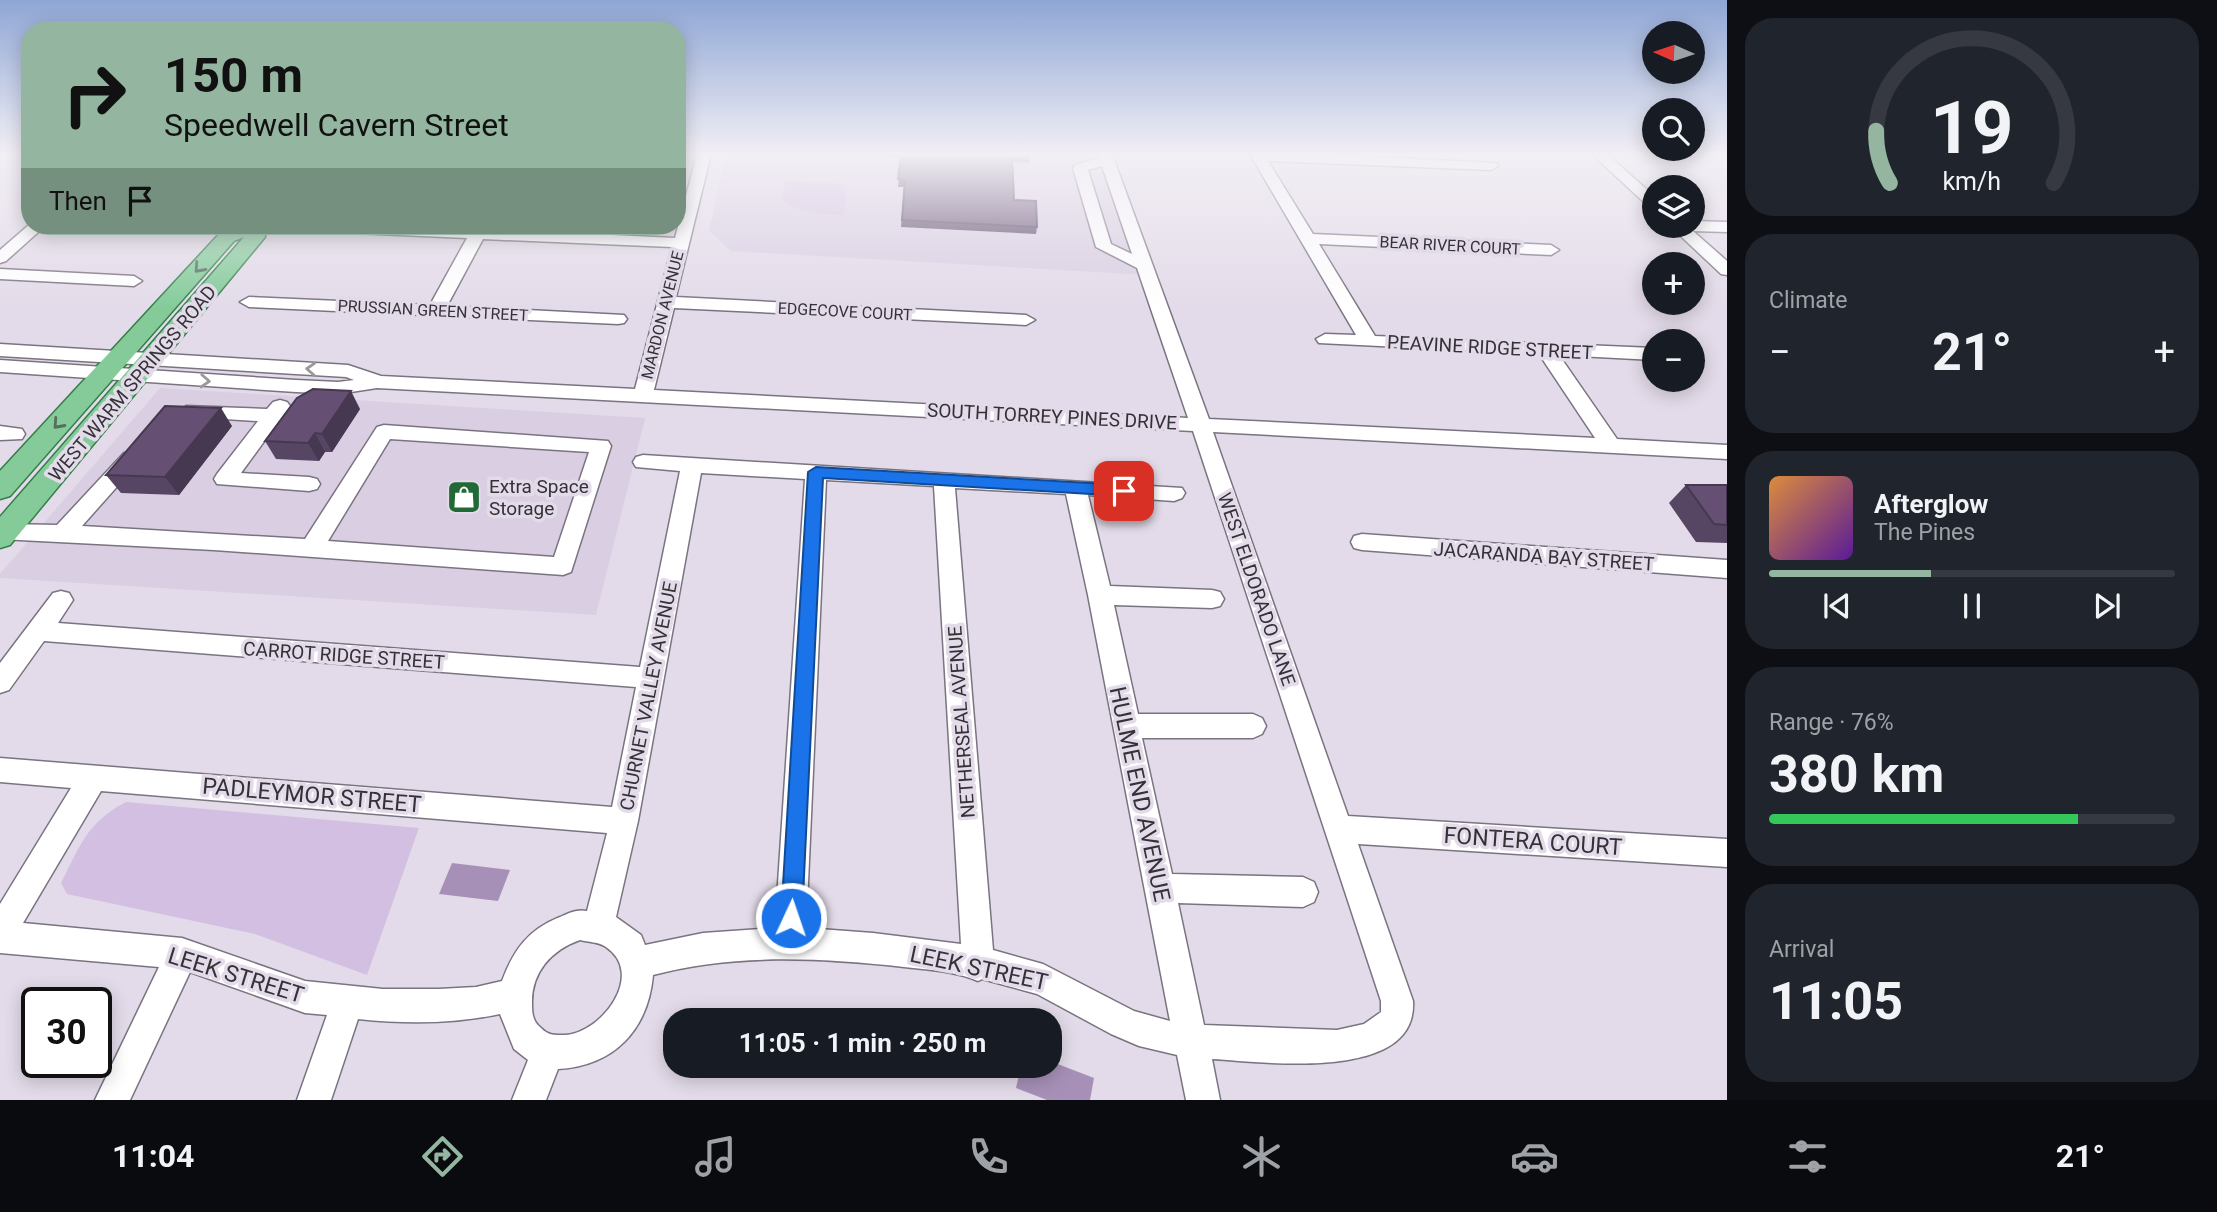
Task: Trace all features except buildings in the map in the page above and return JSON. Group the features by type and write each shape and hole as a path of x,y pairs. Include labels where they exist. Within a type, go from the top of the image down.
{"main road":[{"name":"WEST WARM SPRINGS ROAD","path":"0,489 227,237 232,235"},
{"name":"WEST WARM SPRINGS ROAD","path":"2,535 255,235"}],"street":[{"path":"1091,205 1104,247 1144,265"},
{"name":"WEST ELDORADO LANE","path":"1123,205 1397,1001 1397,1017 1390,1025"},
{"path":"1288,205 1369,341"},
{"path":"1705,226 1727,227"},
{"path":"0,258 27,235"},
{"path":"436,310 477,235"},
{"path":"557,235 680,243"},
{"name":"MARDON AVENUE","path":"643,394 682,235"},
{"path":"1691,238 1727,270"},
{"name":"BEAR RIVER COURT","path":"1308,239 1550,250"},
{"path":"0,274 134,281"},
{"name":"PRUSSIAN GREEN STREET","path":"249,302 618,319"},
{"name":"EDGECOVE COURT","path":"664,302 1026,320"},
{"name":"PEAVINE RIDGE STREET","path":"1325,339 1642,353"},
{"path":"1545,349 1611,446"},
{"name":"SOUTH TORREY PINES DRIVE","path":"0,350 296,386 338,388 377,382 643,394 1727,452"},
{"name":"SOUTH TORREY PINES DRIVE","path":"0,366 112,365"},
{"name":"SOUTH TORREY PINES DRIVE","path":"144,369 348,371 377,382"},
{"path":"296,386 225,479 309,484"},
{"path":"175,409 273,416"},
{"path":"2,535 63,533 563,566 601,446 384,432 312,549"},
{"path":"63,533 147,440"},
{"path":"643,461 1174,493"},
{"name":"CHURNET VALLEY AVENUE","path":"598,925 606,903 624,821 692,465"},
{"path":"790,946 816,472"},
{"name":"NETHERSEAL AVENUE","path":"944,480 978,965"},
{"name":"HULME END AVENUE","path":"1074,488 1100,595 1203,1100"},
{"name":"JACARANDA BAY STREET","path":"1362,542 1727,569"},
{"path":"1100,595 1213,599"},
{"path":"0,682 61,600"},
{"name":"CARROT RIDGE STREET","path":"38,631 651,678"},
{"path":"1125,726 1253,726"},
{"name":"PADLEYMOR STREET","path":"0,770 624,821"},
{"path":"0,935 93,778"},
{"name":"FONTERA COURT","path":"1339,829 1727,853"},
{"path":"1160,888 1303,892"},
{"path":"598,925 615,932 629,944 637,963 638,982 633,1003 622,1022 607,1038 587,1049 567,1054 548,1052 532,1043 521,1030 515,1013 514,995 519,974 530,956 544,941 570,928 598,925"},
{"name":"LEEK STREET","path":"0,935 182,954 305,997 383,1005 476,1003 514,995"},
{"name":"LEEK STREET","path":"637,963 708,948 834,945 907,952 1025,973 1059,985 1105,1013 1155,1035 1245,1044 1346,1045 1371,1037 1390,1025"},
{"path":"112,1100 182,954"},
{"path":"314,1100 348,1002"},
{"path":"529,1100 548,1052"}],"shaded area":[{"path":"715,205 1123,205 1148,275 731,251 709,231"},
{"path":"791,205 844,205 843,215 810,212"},
{"path":"160,388 645,418 596,615 0,578 0,574"},
{"path":"126,802 419,828 367,975 255,934 67,894 61,883 86,836 102,818"},
{"path":"452,863 510,870 498,901 439,894"},
{"path":"1062,1066 1094,1078 1090,1100 1047,1100 1016,1088 1018,1078 1062,1078"}],"place":[{"name":"Extra Space Storage","path":"464,497"}],"route":[{"path":"791,918 816,472 1124,491"}]}
